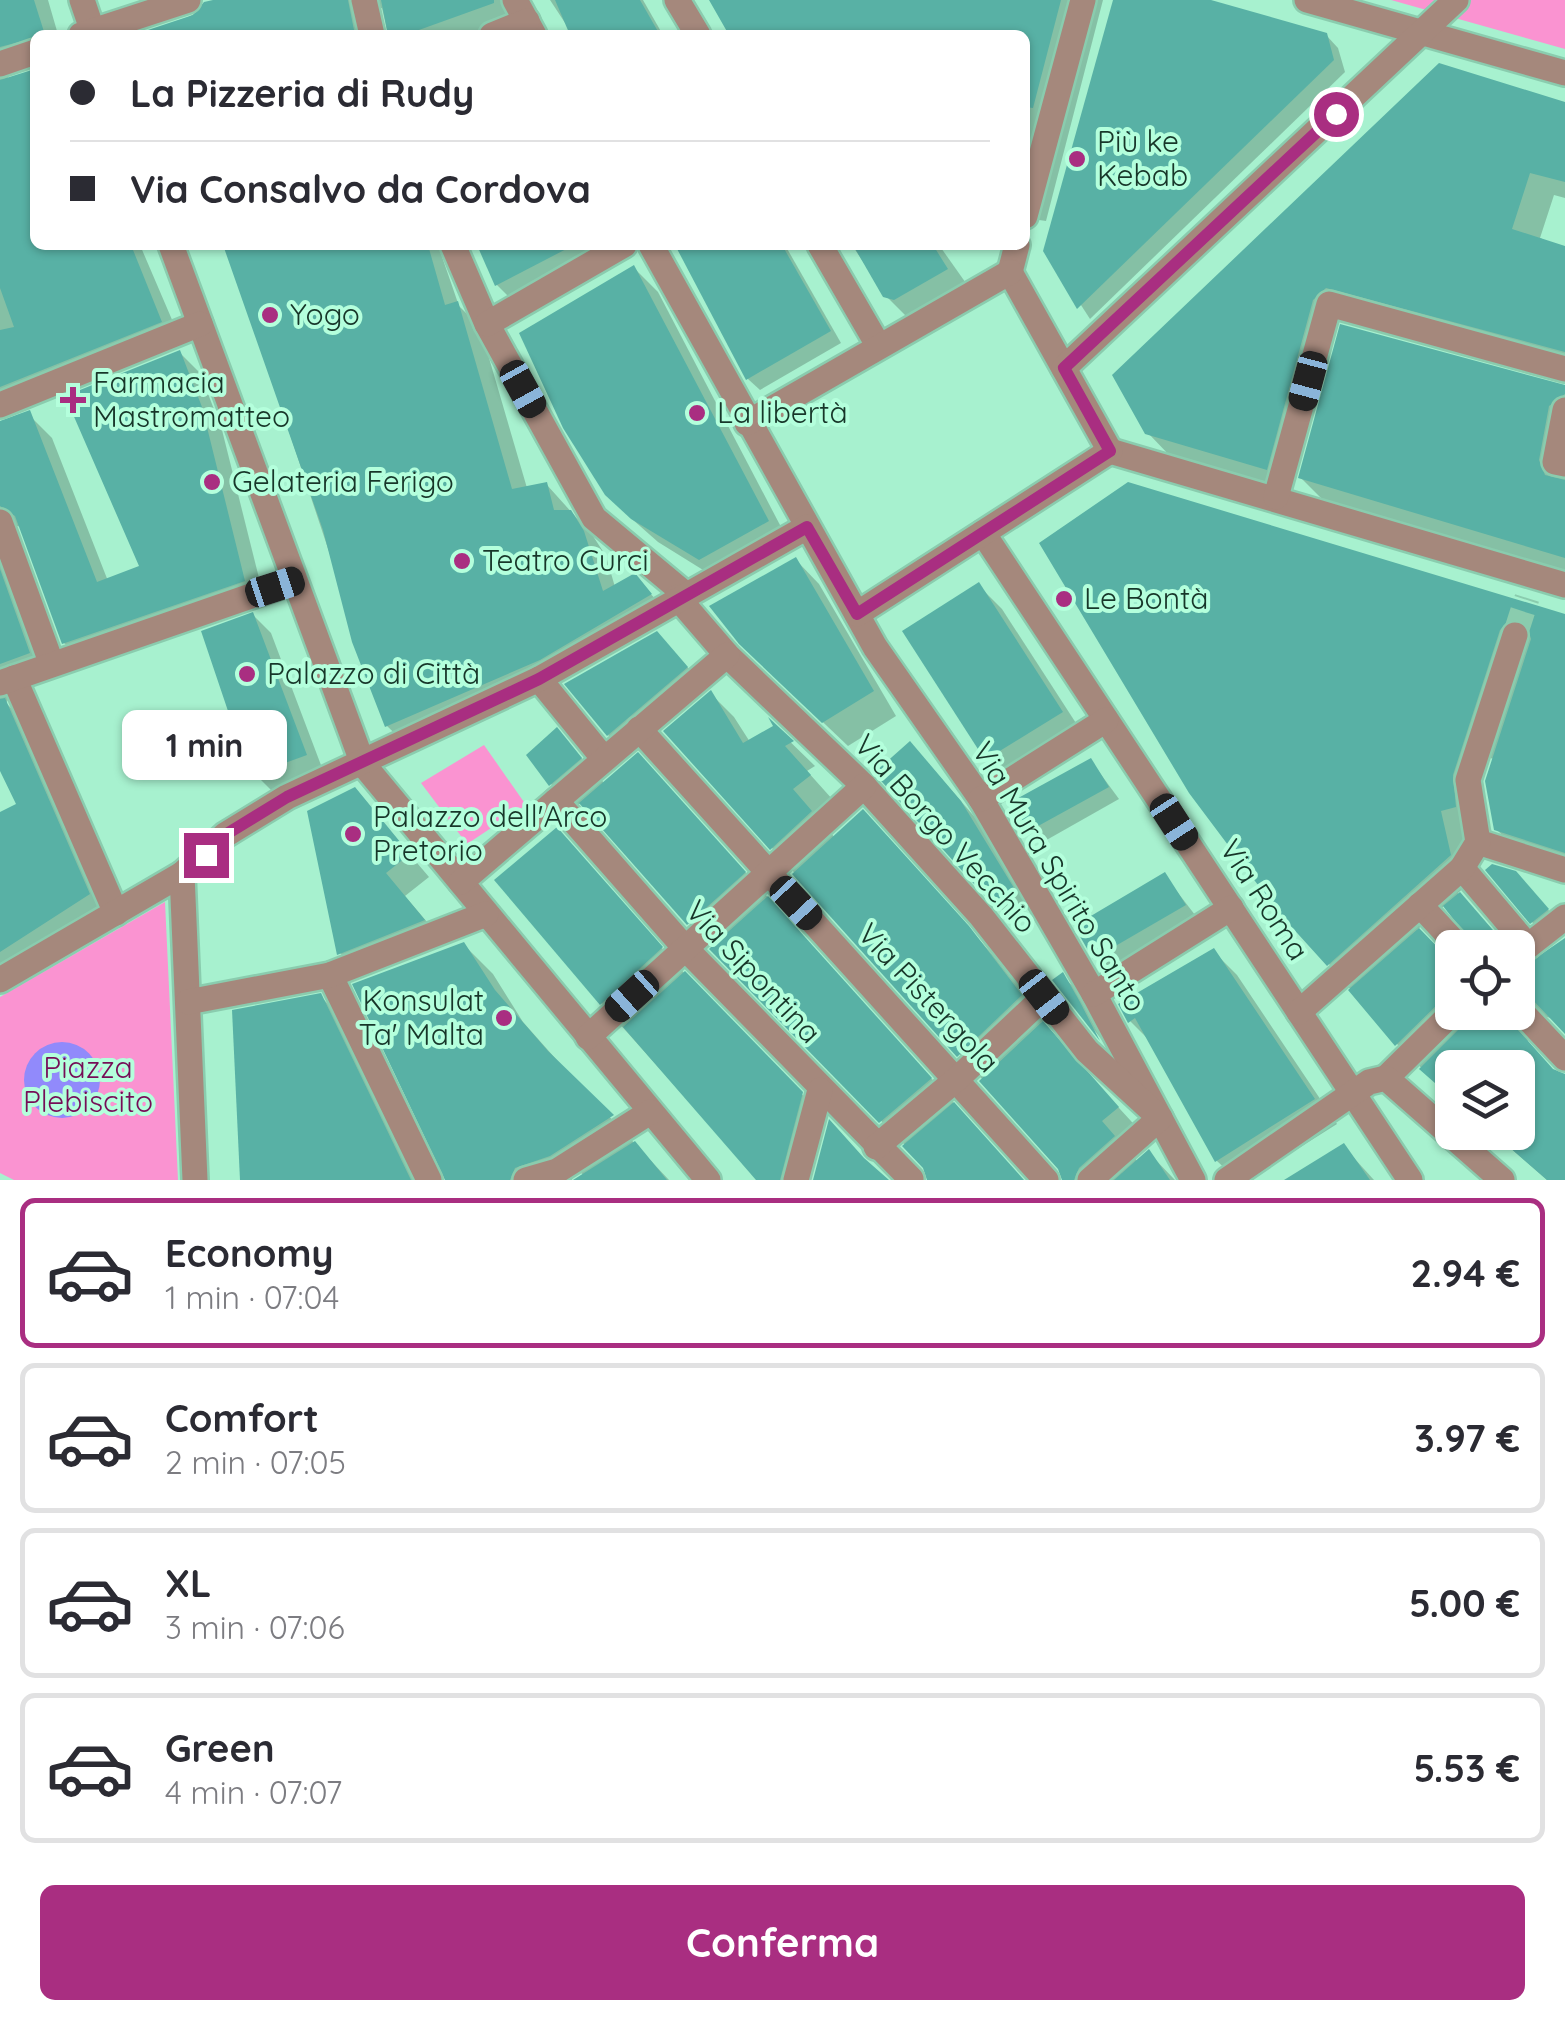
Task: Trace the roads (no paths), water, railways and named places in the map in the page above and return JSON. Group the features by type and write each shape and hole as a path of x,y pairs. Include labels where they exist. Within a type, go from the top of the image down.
{"street":[{"path":"82,0 88,30"},
{"path":"101,30 188,0"},
{"path":"364,0 371,30"},
{"path":"678,0 695,30"},
{"path":"1030,197 1083,0"},
{"path":"1307,0 1565,72"},
{"path":"1064,368 1456,0"},
{"path":"502,30 525,19"},
{"path":"0,64 30,54"},
{"path":"173,250 363,764 708,1180"},
{"name":"Via Borgo Vecchio","path":"455,250 487,324 594,518 681,595 727,655 864,786 981,916 1087,1052 1160,1118"},
{"path":"487,324 615,250"},
{"name":"Via Mura Spirito Santo","path":"653,250 747,423 901,688 981,799 1094,994 1193,1180"},
{"path":"823,250 878,345"},
{"path":"1016,250 1010,272 1110,451 1276,497 1531,588 1565,585"},
{"path":"747,423 1010,272"},
{"path":"1276,497 1329,304 1565,369"},
{"path":"0,405 200,324"},
{"path":"1565,410 1555,462 1565,464"},
{"path":"857,614 1110,451"},
{"path":"0,980 182,874 253,816 539,679 681,595 807,527"},
{"path":"1,531 51,662"},
{"name":"Via Roma","path":"982,532 1410,1180"},
{"path":"116,913 7,681 51,662 294,580"},
{"path":"1300,1012 1462,868 1478,842 1468,780 1515,634"},
{"path":"460,882 727,655"},
{"path":"539,679 604,758"},
{"path":"981,799 1106,720"},
{"name":"Via Pistergola","path":"640,729 1046,1180"},
{"path":"588,1037 864,786"},
{"name":"Via Sipontina","path":"556,801 685,948 911,1179"},
{"path":"1478,842 1565,870"},
{"path":"1462,868 1508,930"},
{"path":"182,874 195,1180"},
{"path":"1420,905 1443,930"},
{"path":"1094,994 1230,908"},
{"path":"188,1002 330,975 486,914"},
{"path":"1535,941 1565,917"},
{"path":"330,975 429,1180"},
{"path":"876,1147 958,1078 1044,997"},
{"path":"1535,1026 1565,1058"},
{"path":"1227,1180 1353,1093 1386,1078 1435,1030"},
{"path":"1386,1078 1502,1180"},
{"path":"796,1180 820,1090"},
{"path":"526,1180 557,1171 650,1112"},
{"path":"1090,1180 1160,1118"}],"tunnel":[{"path":"1515,635 1527,598"}],"place":[{"name":"Più ke Kebab","path":"1077,159"},
{"name":"Yogo","path":"270,315"},
{"name":"Farmacia Mastromatteo","path":"73,400"},
{"name":"La libertà","path":"697,413"},
{"name":"Gelateria Ferigo","path":"212,482"},
{"name":"Teatro Curci","path":"462,561"},
{"name":"Le Bontà","path":"1064,599"},
{"name":"Palazzo di Città","path":"247,674"},
{"name":"Palazzo dell'Arco Pretorio","path":"353,834"},
{"name":"Konsulat Ta' Malta","path":"504,1018"}],"park label":[{"name":"Piazza Plebiscito","path":"88,1085"}]}
